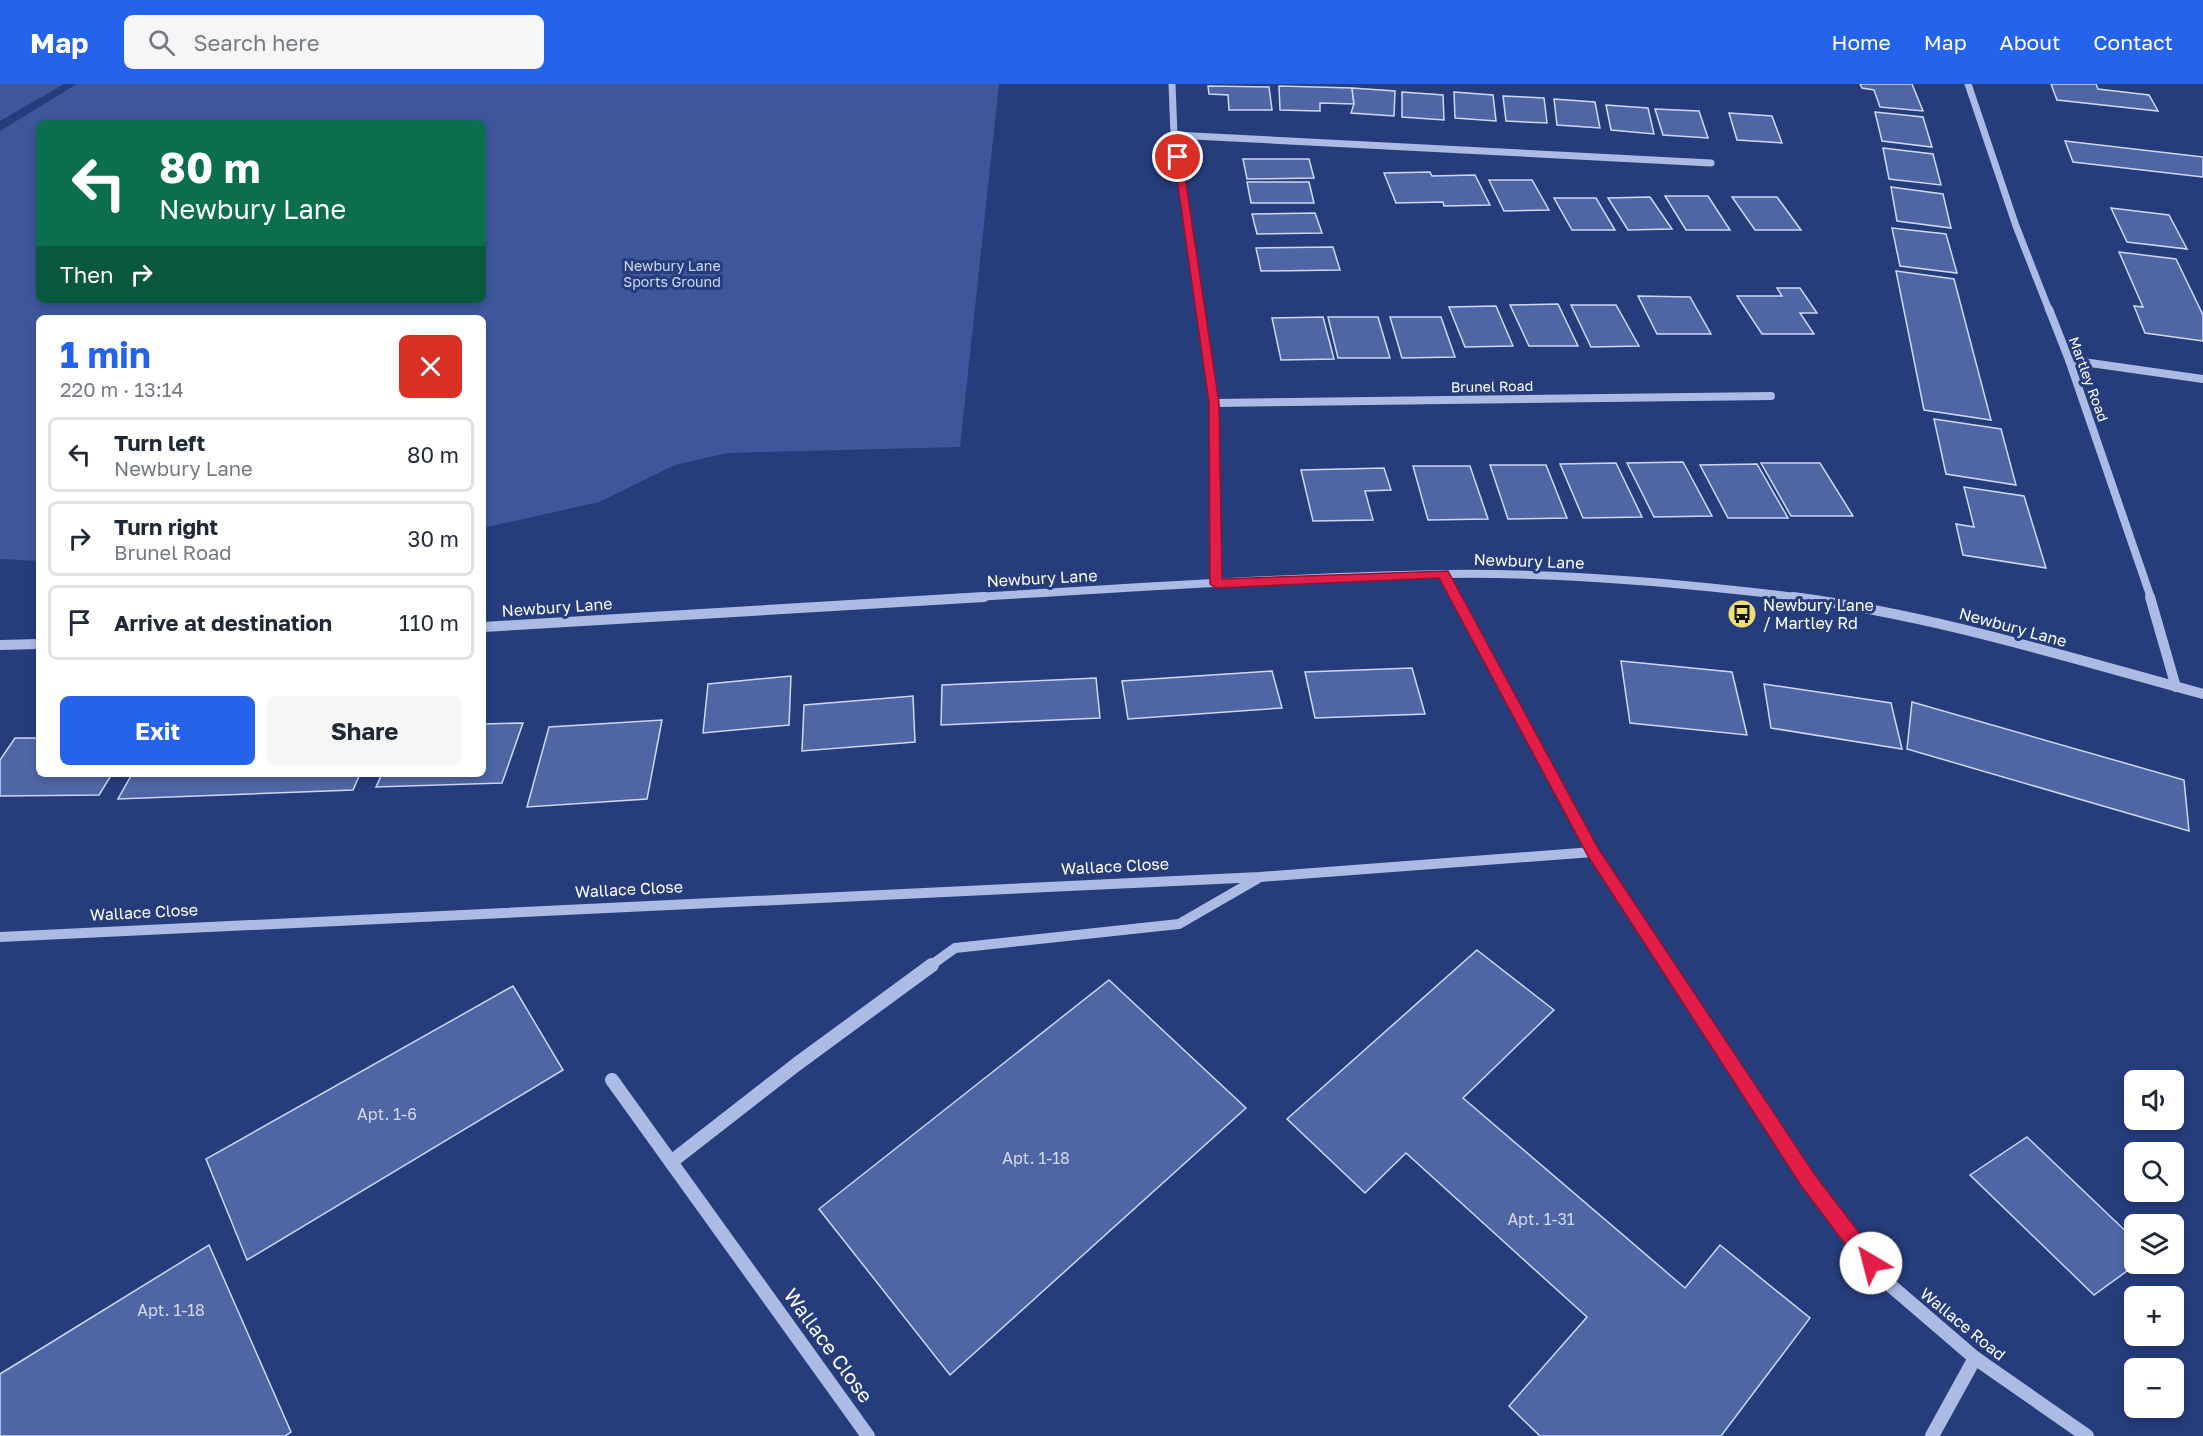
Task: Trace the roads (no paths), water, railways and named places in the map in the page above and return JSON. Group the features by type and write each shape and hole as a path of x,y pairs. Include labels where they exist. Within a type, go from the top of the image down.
{"street":[{"path":"1172,84 1174,135 1214,403 1216,584"},
{"name":"Martley Road","path":"1968,84 2016,226 2069,360 2159,623 2176,687"},
{"path":"1174,135 1711,163"},
{"path":"2069,360 2203,380"},
{"name":"Brunel Road","path":"1214,403 1771,396"},
{"name":"Newbury Lane","path":"486,627 705,612 1216,584 1443,574 1537,575 1684,583 1849,604 1942,623 2203,694"},
{"name":"Wallace Road","path":"1443,574 1593,852 1808,1181 1883,1279 1975,1358 2087,1436"},
{"path":"0,645 36,644"},
{"name":"Wallace Close","path":"0,937 1260,878 1593,852"},
{"name":"Wallace Close","path":"671,1162 797,1064 955,948 1179,924 1260,878"},
{"name":"Wallace Close","path":"612,1080 868,1436"},
{"path":"1932,1436 1975,1358"}],"place":[{"name":"Newbury Lane / Martley Rd","path":"1742,614"}],"park label":[{"name":"Newbury Lane Sports Ground","path":"672,274"}]}
